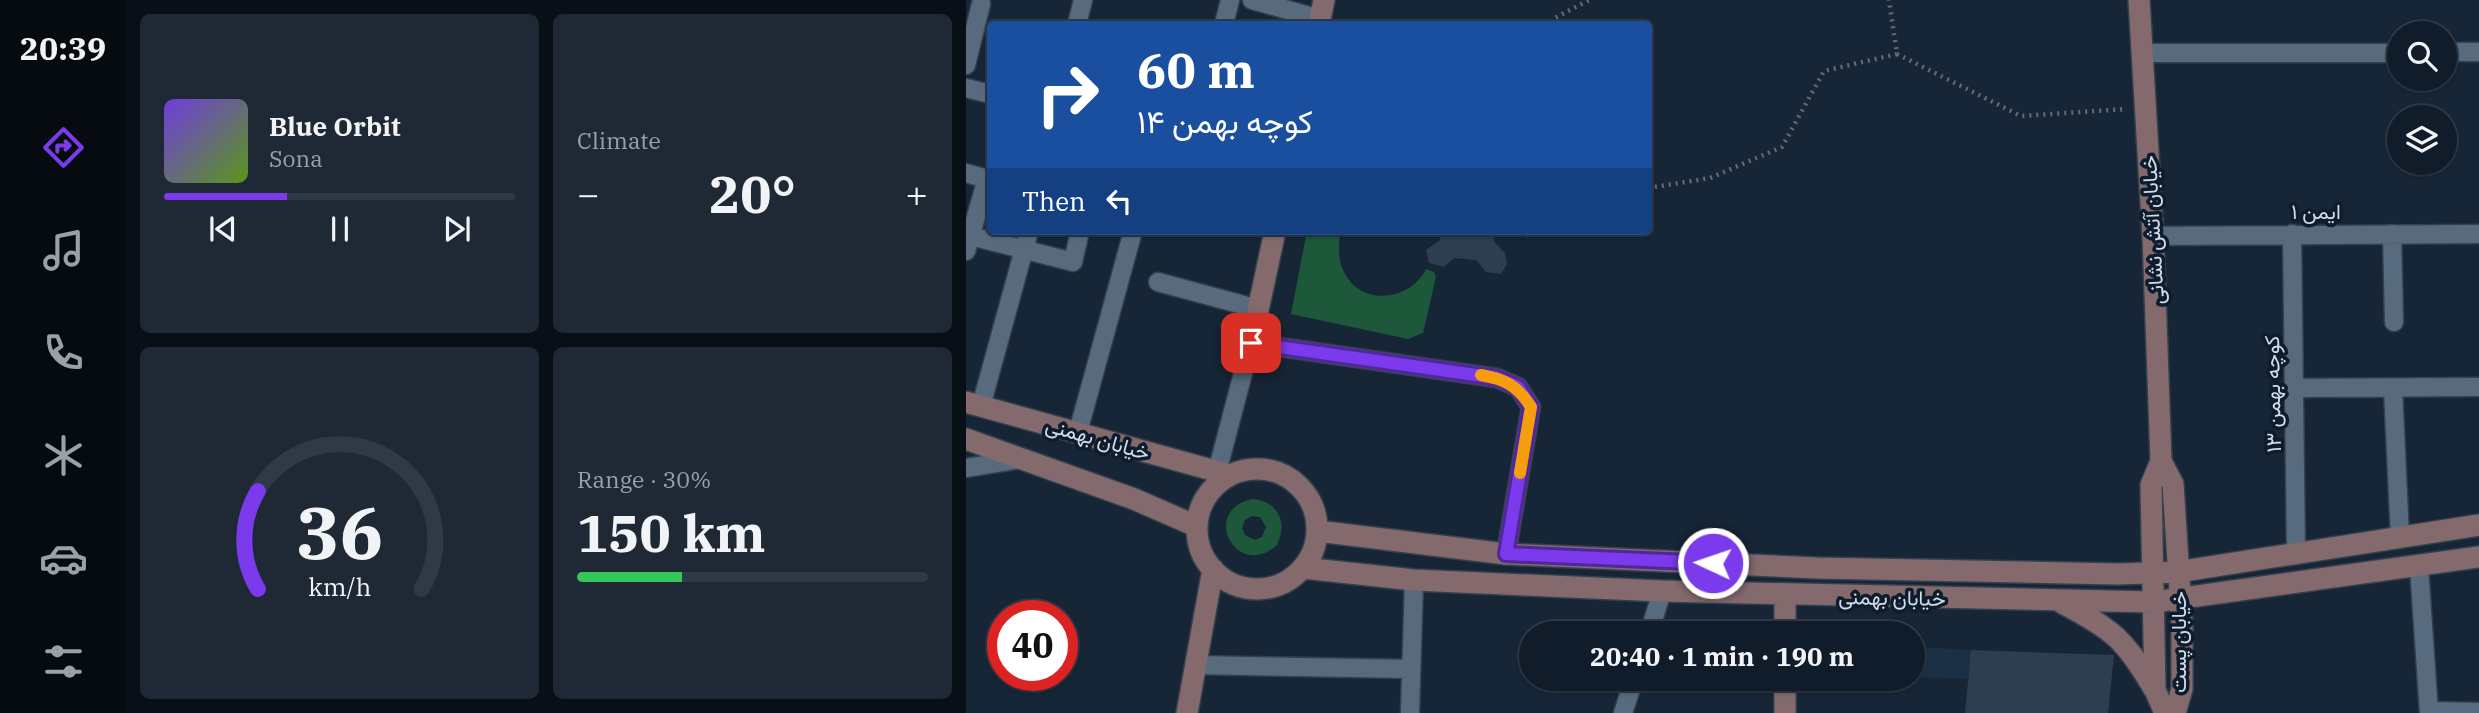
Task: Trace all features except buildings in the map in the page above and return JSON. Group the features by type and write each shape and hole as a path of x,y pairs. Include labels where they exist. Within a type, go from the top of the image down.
{"street":[{"path":"1078,21 1083,0"},
{"path":"1225,21 1230,0"},
{"path":"1252,0 1321,14"},
{"name":"خیابان آتش نشانی","path":"2139,0 2153,236 2161,461 2151,485 2152,573"},
{"path":"966,65 981,4"},
{"path":"2142,53 2387,52"},
{"path":"2457,52 2479,52"},
{"path":"966,88 987,93"},
{"path":"966,173 987,179 968,246 1024,251 1073,262 1079,235"},
{"name":"کوچه بهمن ۱۳","path":"2292,234 2296,553"},
{"path":"2392,234 2394,322"},
{"name":"ایمن ۱","path":"2153,236 2479,234"},
{"path":"974,404 1028,235"},
{"path":"1078,432 1132,235"},
{"path":"1223,474 1256,470 1282,474 1297,484 1308,497 1315,514 1317,531 1311,557 1303,568 1275,586 1258,589 1242,587 1213,569 1203,554 1196,526 1204,501 1223,474 1233,413 1274,235"},
{"path":"1158,282 1258,309"},
{"path":"1251,343 1497,378 1518,387 1531,407 1506,554"},
{"path":"2295,388 2479,387"},
{"path":"2393,388 2400,538"},
{"name":"خیابان بهمنی","path":"974,404 1223,474"},
{"name":"خیابان بهمنی","path":"966,439 1026,458 1196,526"},
{"path":"966,468 1026,458"},
{"name":"خیابان آتش نشانی","path":"2161,461 2173,484 2178,572"},
{"name":"خیابان بهمنی","path":"1317,531 1506,554 1817,568 2152,573 2178,572 2479,525"},
{"name":"خیابان بهمنی","path":"1303,568 1413,580 1785,595 2154,602 2479,557"},
{"path":"2419,567 2429,712 2479,712"},
{"path":"1187,713 1213,569"},
{"name":"خیابان پست","path":"2175,713 2182,689 2178,572"},
{"name":"خیابان پست","path":"2152,573 2155,691 2165,713"},
{"path":"1410,713 1413,580"},
{"path":"1652,621 1662,590"},
{"path":"1785,595 1785,621"},
{"path":"2057,600 2093,619 2124,641 2155,691"},
{"path":"1196,665 1411,669"},
{"path":"1623,713 1630,691"},
{"path":"1785,691 1785,713"}],"path":[{"path":"1554,21 1555,18 1589,0"},
{"path":"1889,0 1897,54"},
{"path":"1652,187 1710,177 1782,147 1825,71 1897,54 2021,116 2145,108"}],"shaded area":[{"path":"1925,647 1971,650 1968,679 1925,677"}],"green space":[{"path":"1306,235 1340,235 1342,269 1353,285 1363,292 1375,295 1399,293 1410,288 1426,269 1434,272 1436,277 1423,333 1408,339 1291,314"},
{"path":"1252,499 1274,508 1281,521 1277,545 1262,554 1249,555 1238,549 1230,540 1226,528 1228,516 1236,506","holes":["1252,516 1260,517 1266,527 1262,537 1255,540 1245,535 1242,528 1245,520"]}],"slow traffic":[{"path":"1481,375 1518,387 1531,407 1520,473"}],"route":[{"path":"1251,343 1497,378 1518,387 1531,407 1506,554 1713,563"}]}
